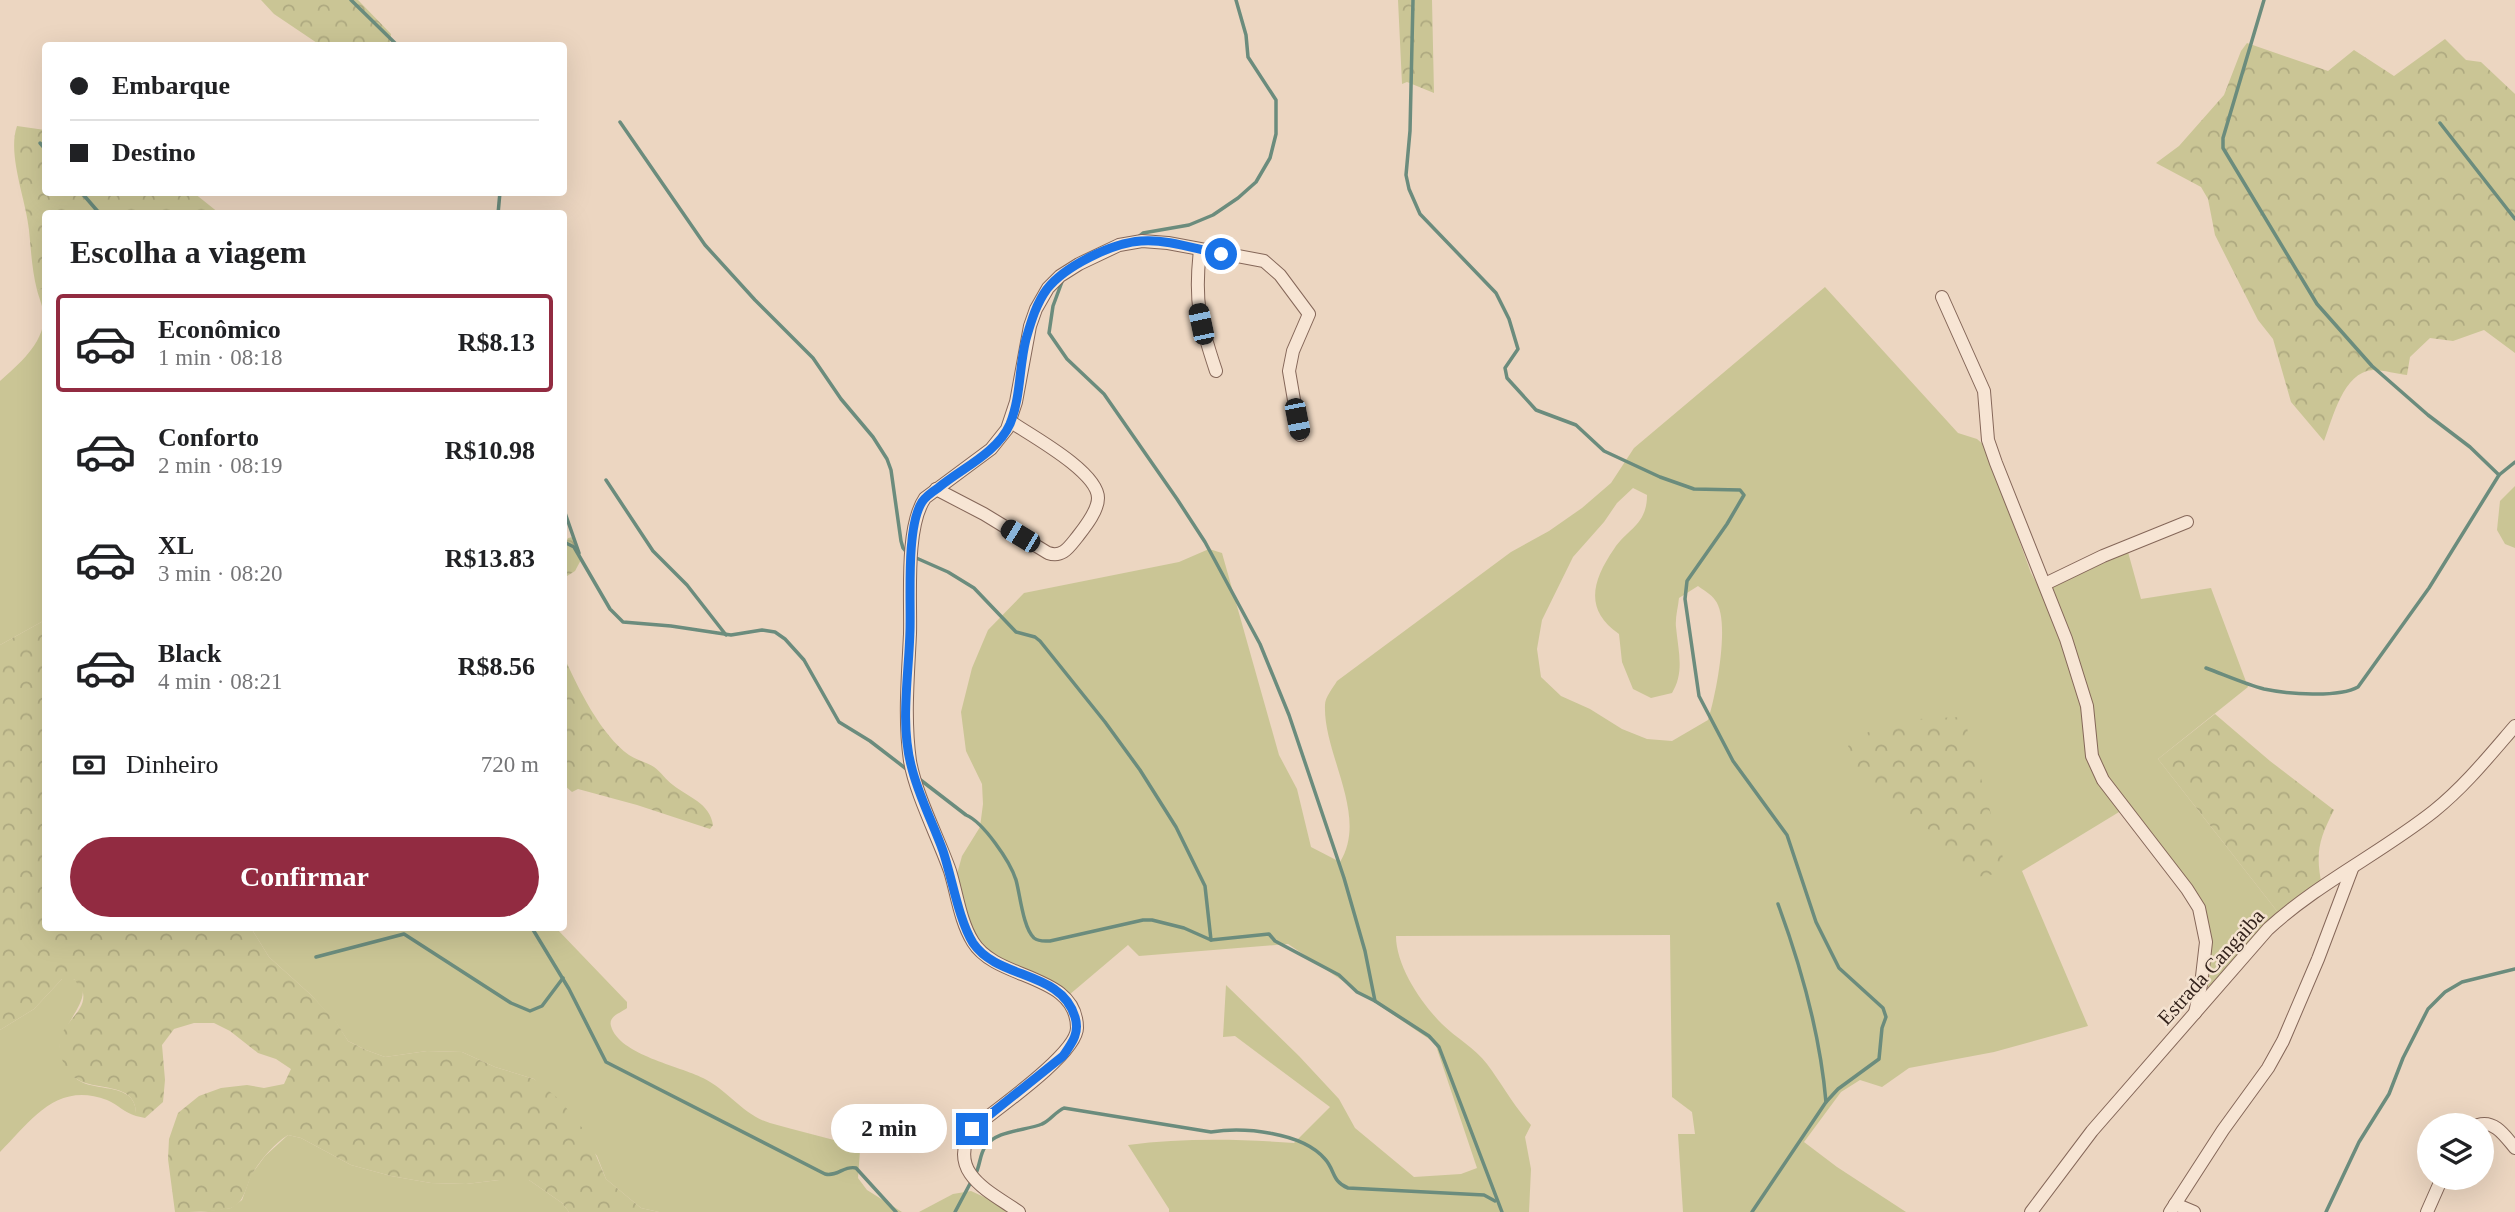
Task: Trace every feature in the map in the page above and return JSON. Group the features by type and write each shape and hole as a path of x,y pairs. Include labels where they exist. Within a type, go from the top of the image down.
{"street":[{"path":"1019,1212 969,1175 963,1156 965,1145 972,1129 1063,1056 1072,1044 1077,1028 1072,1009 1062,994 1043,983 992,962 974,943 967,931 951,874 911,765 906,693 912,545 921,504 936,489 991,449 1011,422 1030,326 1048,288 1060,276 1079,264 1119,245 1142,241 1168,243 1269,264 1306,309 1308,320 1293,351 1289,371 1300,435"},
{"path":"1200,250 1197,304 1216,371"},
{"path":"1942,297 1984,391 1989,440 1996,463 2045,584 2080,681 2087,706 2089,740 2096,769 2187,889 2203,918 2206,953 2195,1013"},
{"path":"936,489 984,514 1048,553 1054,555 1065,552 1097,508 1096,488 1083,471 1011,422"},
{"path":"2045,584 2103,556 2187,522"},
{"name":"Estrada Cangaiba","path":"2031,1212 2092,1130 2268,929 2292,909 2434,811 2469,779 2515,726"},
{"path":"2194,1212 2172,1208 2223,1130 2263,1076 2283,1041 2319,959 2352,868"},
{"path":"2494,1125 2515,1148"},
{"path":"2427,1212 2437,1190"}],"green space":[{"path":"261,0 358,0 391,34 390,42 316,42 274,14"},
{"path":"1398,0 1432,0 1434,93 1407,82 1402,84"},
{"path":"2445,39 2466,60 2481,62 2515,94 2515,353 2484,330 2453,341 2430,338 2410,357 2407,375 2373,370 2354,379 2341,398 2324,441 2291,402 2273,339 2258,320 2215,235 2208,199 2201,187 2156,163 2179,146 2224,95 2241,51 2247,43 2328,71 2354,50 2394,76"},
{"path":"17,126 42,130 42,196 198,196 215,210 42,210 42,289 37,290 14,150"},
{"path":"1825,287 1958,433 1977,439 1985,446 2031,573 2041,591 2128,552 2141,599 2211,588 2248,687 2158,759 2280,915 2211,993 2206,981 2196,907 2124,809 2022,871 2088,1026 1994,1052 1909,1068 1882,1087 1860,1080 1841,1092 1804,1142 1906,1212 1683,1212 1678,1134 1695,1134 1692,1112 1672,1097 1670,935 1396,936 1400,959 1418,995 1442,1024 1482,1058 1531,1125 1525,1137 1531,1169 1529,1212 1169,1212 1128,1145 1211,1140 1294,1143 1330,1107 1235,1036 1223,1037 1226,985 1339,1099 1355,1128 1414,1177 1461,1174 1477,1168 1435,1043 1288,944 1139,956 1128,945 1069,995 1003,963 972,936 957,874 962,856 980,827 983,804 982,784 966,751 961,712 972,668 988,630 1024,593 1179,562 1209,549 1222,553 1279,755 1297,789 1311,847 1340,862 1348,844 1350,825 1343,785 1326,724 1325,705 1337,681 1511,552 1549,531 1582,508 1611,483 1634,448","holes":["1633,488 1647,495 1640,520 1619,542 1606,561 1597,584 1596,605 1600,615 1619,634 1622,662 1633,689 1651,698 1672,693 1676,685 1680,661 1676,624 1679,598 1698,586 1715,600 1720,610 1722,640 1715,694 1708,720 1672,741 1647,739 1622,729 1590,709 1561,696 1541,677 1537,649 1542,620 1573,557 1617,503"]},
{"path":"42,289 42,307 37,290"},
{"path":"42,330 42,622 0,645 0,381 28,353"},
{"path":"2515,486 2515,548 2505,544 2497,530 2500,501"},
{"path":"573,537 582,558 575,571 567,576 567,540"},
{"path":"42,622 42,931 253,931 269,957 335,1020 348,1041 385,1057 427,1051 462,1052 495,1067 534,1079 560,1100 587,1134 606,1179 641,1208 659,1212 569,1212 562,1203 529,1180 431,1183 391,1176 351,1165 301,1138 288,1135 261,1161 251,1176 243,1197 236,1205 203,1212 175,1212 168,1159 169,1139 178,1113 199,1096 221,1088 247,1085 264,1088 284,1084 291,1069 276,1059 258,1053 230,1031 214,1023 194,1023 174,1029 162,1045 165,1080 163,1102 145,1118 136,1116 129,1096 77,1079 69,1072 61,1057 59,1045 62,1035 83,1002 83,993 74,979 62,979 34,1009 0,1030 0,645"},
{"path":"567,663 583,696 609,736 629,755 654,767 670,783 698,801 708,811 713,825 710,829 578,789 572,792 567,788"},
{"path":"2215,714 2334,810 2320,846 2322,886 2280,915 2158,759"},
{"path":"1964,717 2007,872 1977,877 1956,862 1930,830 1899,816 1877,796 1857,769 1848,746 1873,730 1902,721"},
{"path":"253,931 559,931 627,1002 627,1008 611,1020 616,1036 626,1045 651,1058 703,1078 760,1119 854,1146 860,1150 858,1178 867,1190 902,1212 659,1212 641,1208 606,1179 597,1156 534,1079 495,1067 462,1052 427,1051 385,1057 366,1050 348,1041 335,1021 310,994 269,957"},
{"path":"69,977 79,983 83,992 60,1043 66,1063 78,1080 130,1097 135,1105 136,1116 107,1100 73,1096 46,1107 0,1152 0,1030 34,1009 62,979"},
{"path":"288,1135 301,1138 351,1165 391,1176 431,1183 529,1180 562,1203 569,1212 200,1212 231,1208 242,1200 251,1175 265,1156"},
{"path":"971,1191 1006,1207 1010,1212 919,1212 953,1194"}],"waterway":[{"path":"351,0 394,42"},
{"path":"1138,237 1143,233 1189,225 1213,215 1256,182 1270,158 1276,134 1276,100 1248,57 1246,35 1236,0"},
{"path":"1413,0 1410,131 1406,175 1409,189 1420,214 1496,293 1509,319 1518,349 1505,368 1507,378 1536,410 1576,425 1604,451 1660,477 1694,489 1740,490 1744,495 1687,581 1685,599 1699,696 1733,761 1787,835 1816,922 1839,968 1883,1008 1886,1017 1882,1028 1879,1059 1838,1089 1826,1102 1752,1212"},
{"path":"2264,0 2223,138 2223,148 2317,304 2372,366 2470,447 2499,475"},
{"path":"620,122 705,245 813,358 841,399 873,437 891,470 901,541 908,554"},
{"path":"2440,123 2515,219"},
{"path":"84,196 97,210"},
{"path":"498,210 500,196"},
{"path":"1063,279 1053,306 1049,333 1067,359 1104,394 1177,499 1205,542 1260,644 1289,715 1344,878 1365,951 1375,1001"},
{"path":"2206,668 2257,687 2286,692 2326,694 2358,687 2429,588 2499,475 2515,462"},
{"path":"606,480 653,551 687,585 726,635"},
{"path":"567,519 579,553"},
{"path":"567,544 574,547 610,609 623,622 731,635 762,630 775,632 804,660 839,722 870,741 909,771"},
{"path":"914,557 948,572 974,588 1016,632 1040,641 1105,722 1140,770 1176,827 1205,886 1211,940"},
{"path":"918,778 973,819 995,843 1013,872 1027,927 1036,939 1050,941 1143,920 1184,928 1211,940 1269,934 1275,941 1339,975 1357,992 1429,1036 1439,1047 1502,1212"},
{"path":"1778,904 1809,1001 1826,1102"},
{"path":"534,931 569,989 606,1062 825,1174 856,1168 896,1212"},
{"path":"316,957 404,934 511,1003 530,1011 542,1006 563,978"},
{"path":"2326,1212 2359,1142 2389,1094 2403,1058 2428,1009 2445,992 2462,982 2515,969"},
{"path":"976,1173 983,1150 990,1141 1003,1134 1042,1124 1064,1108 1211,1132 1256,1131 1288,1137 1315,1150 1328,1163 1336,1179 1348,1188 1484,1195 1495,1201"},
{"path":"955,1212 972,1180"}],"route":[{"path":"972,1129 1063,1056 1072,1044 1077,1028 1072,1009 1062,994 1043,983 992,962 974,943 967,931 951,874 911,765 906,693 912,545 917,515 925,498 991,449 1007,429 1016,402 1030,326 1048,288 1060,276 1099,253 1119,245 1142,241 1168,243 1221,254"}]}
